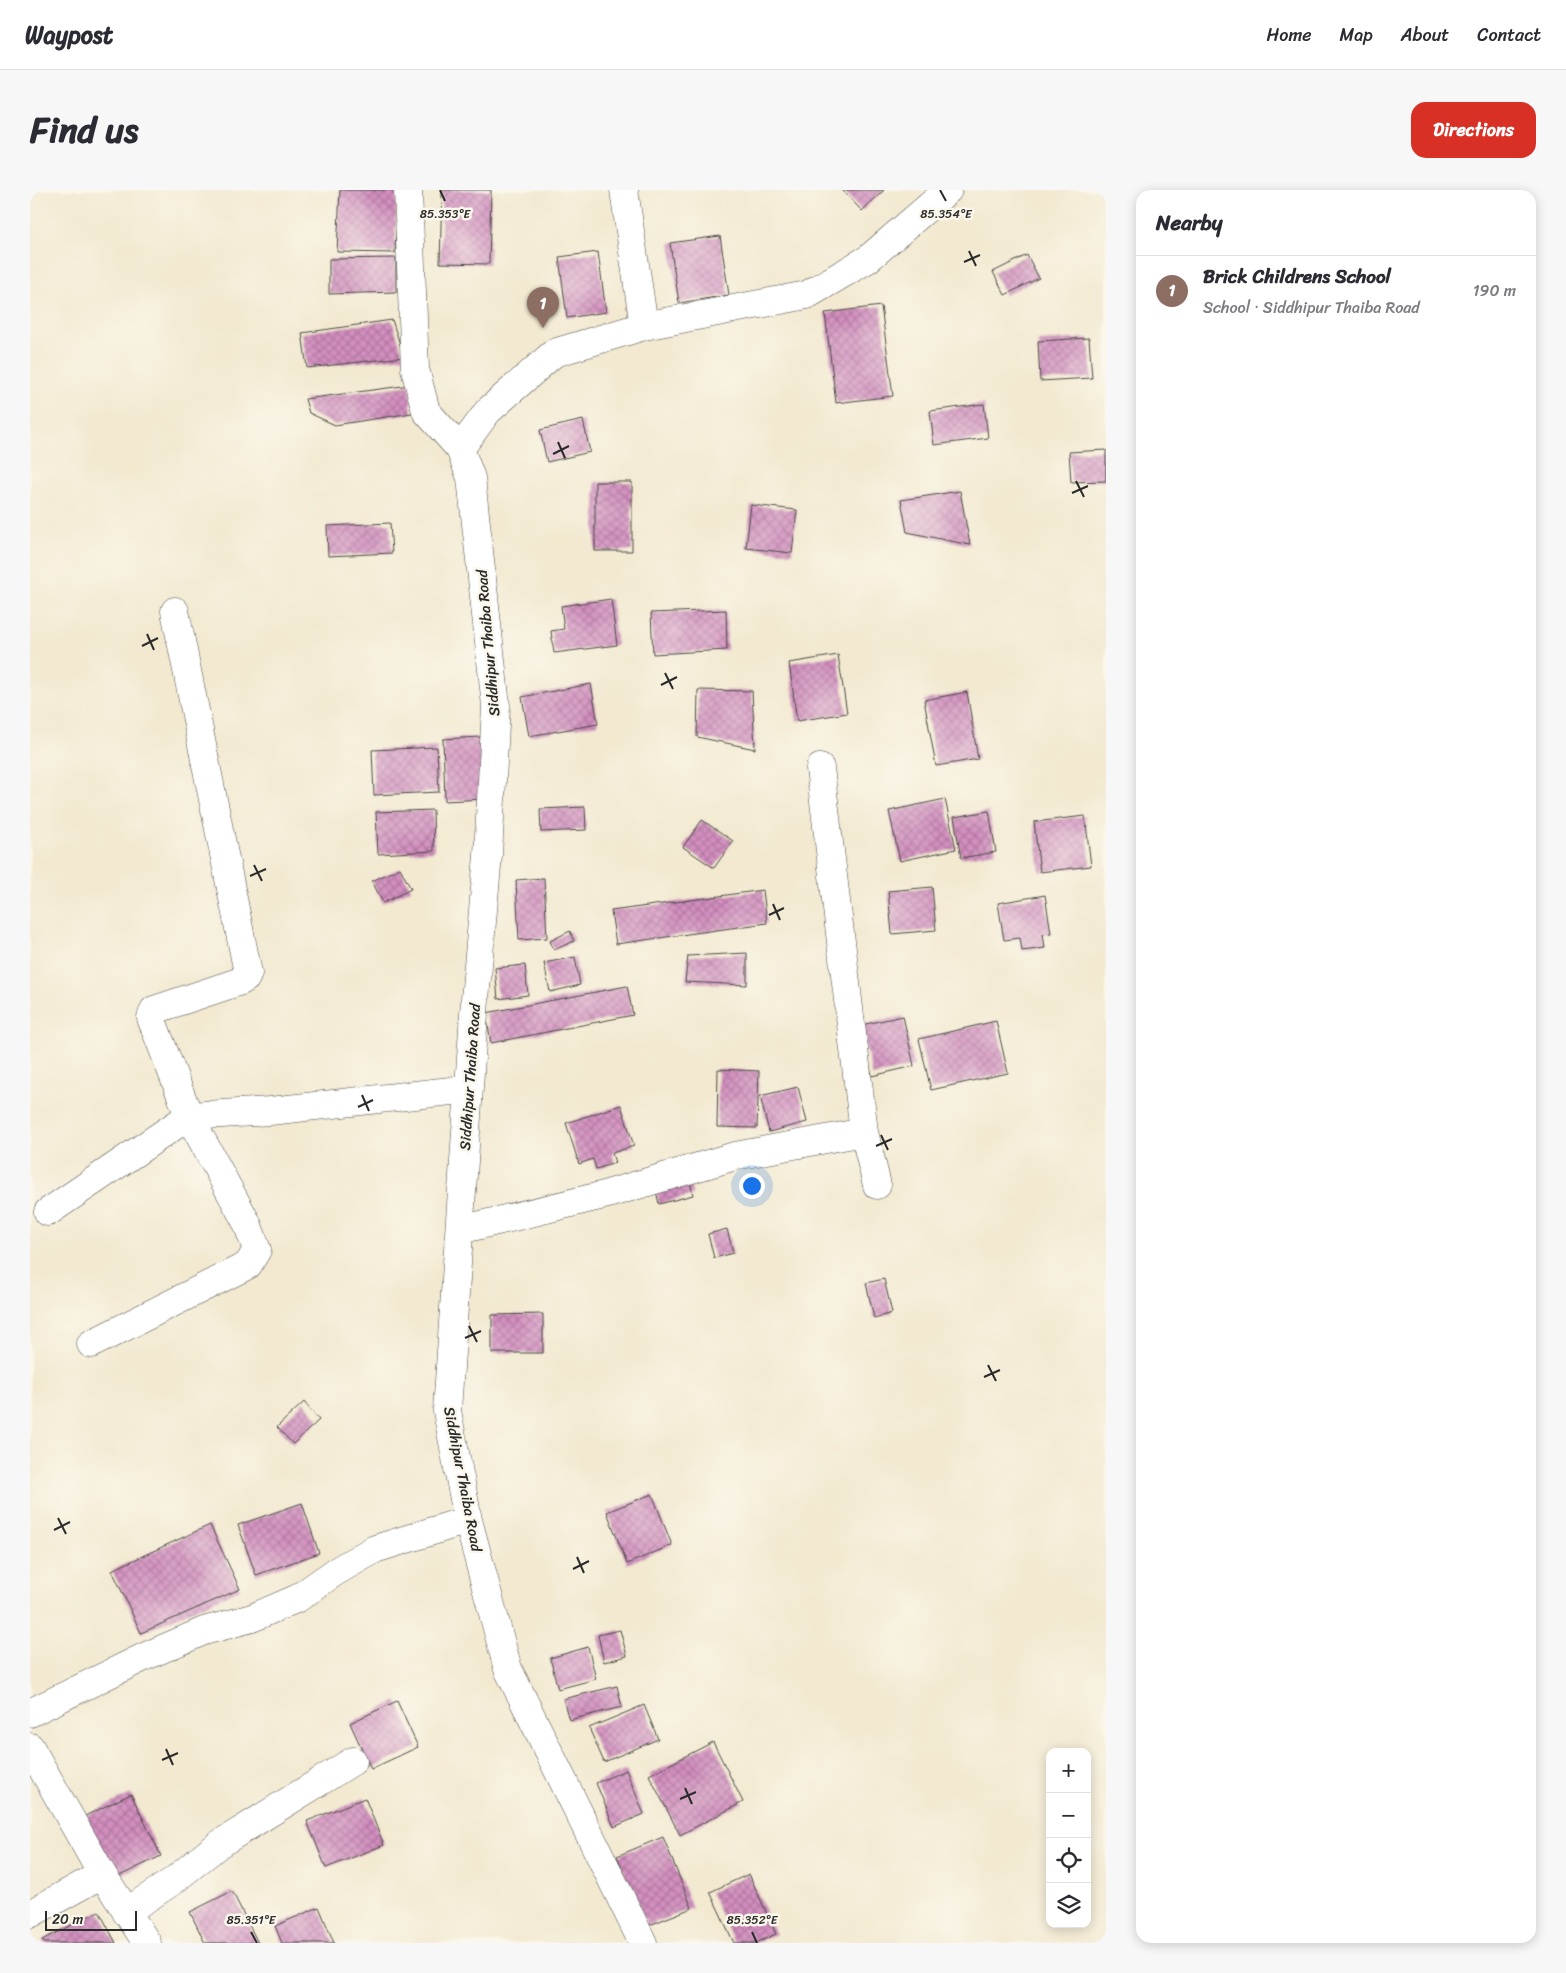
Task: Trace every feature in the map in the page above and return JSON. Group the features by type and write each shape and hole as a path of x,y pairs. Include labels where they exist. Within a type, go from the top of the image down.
{"street":[{"name":"Siddhipur Thaiba Road","path":"408,190 415,369 426,411 460,449 471,478 496,706 488,855 469,1089 447,1411 468,1520 508,1669 643,1943"},
{"path":"624,190 644,326"},
{"path":"460,449 488,411 554,353 644,326 807,294 868,259 948,190"},
{"path":"91,1344 248,1265 257,1250 247,1223 189,1116 151,1018 152,1012 160,1007 241,981 246,978 248,973 176,611"},
{"path":"820,768 864,1132 877,1184"},
{"path":"48,1212 189,1116 270,1111 469,1089"},
{"path":"460,1230 604,1195 735,1156 864,1132"},
{"path":"30,1714 146,1656 204,1631 252,1618 298,1598 335,1572 374,1549 468,1520"},
{"path":"30,1748 102,1874 147,1943"},
{"path":"126,1912 173,1881 218,1845 353,1761"},
{"path":"30,1914 102,1874"}],"building":[{"path":"340,190 397,190 395,253 337,252"},
{"path":"442,190 491,190 489,264 440,263"},
{"path":"842,190 884,190 862,211"},
{"path":"720,236 729,295 679,303 670,243"},
{"path":"598,252 606,312 567,318 559,257"},
{"path":"1027,255 1039,278 1005,295 993,272"},
{"path":"396,258 396,292 329,294 329,259"},
{"path":"881,306 893,396 836,403 825,313"},
{"path":"392,320 404,357 307,368 302,333"},
{"path":"1089,338 1092,378 1040,381 1038,341"},
{"path":"410,385 412,413 335,425 309,413 305,399"},
{"path":"984,404 988,438 934,445 930,411"},
{"path":"583,420 590,452 547,462 540,430"},
{"path":"1106,450 1106,481 1071,482 1069,452"},
{"path":"595,482 632,482 632,551 595,551"},
{"path":"960,491 970,545 907,532 901,500"},
{"path":"751,505 797,510 792,553 746,548"},
{"path":"390,523 392,553 328,556 327,526"},
{"path":"611,599 617,645 554,653 551,631 564,629 561,606"},
{"path":"726,610 727,650 653,654 651,613"},
{"path":"838,655 847,713 797,721 789,663"},
{"path":"591,684 598,724 529,736 522,697"},
{"path":"698,690 752,691 755,749 697,737"},
{"path":"967,692 978,759 936,766 924,700"},
{"path":"481,737 484,799 445,801 443,739"},
{"path":"437,747 439,792 374,795 372,750"},
{"path":"945,799 956,849 900,861 889,811"},
{"path":"585,807 586,830 541,832 540,809"},
{"path":"433,810 434,851 378,854 376,812"},
{"path":"989,811 996,852 961,858 954,817"},
{"path":"1085,816 1091,866 1040,872 1034,822"},
{"path":"702,820 733,841 714,868 683,847"},
{"path":"400,868 411,889 383,903 372,881"},
{"path":"544,878 547,938 519,940 516,880"},
{"path":"932,887 936,930 892,934 888,891"},
{"path":"763,890 767,923 616,944 611,911"},
{"path":"1045,895 1051,933 1043,934 1045,948 1022,951 1020,938 1004,940 998,903"},
{"path":"570,931 574,941 554,950 550,941"},
{"path":"747,953 747,985 685,982 688,956"},
{"path":"575,957 580,985 550,992 544,963"},
{"path":"525,965 528,995 498,999 495,968"},
{"path":"627,986 633,1015 491,1043 486,1013"},
{"path":"903,1016 914,1066 872,1076 861,1025"},
{"path":"996,1021 1008,1073 931,1090 919,1039"},
{"path":"718,1069 759,1071 757,1128 717,1127"},
{"path":"798,1087 807,1122 769,1132 760,1096"},
{"path":"621,1105 634,1146 612,1153 615,1163 596,1169 593,1159 579,1164 566,1123"},
{"path":"685,1160 693,1195 659,1204 651,1168"},
{"path":"727,1229 733,1253 714,1258 708,1234"},
{"path":"884,1279 892,1313 874,1318 866,1283"},
{"path":"543,1314 543,1353 492,1353 492,1315"},
{"path":"304,1402 319,1420 293,1444 277,1427"},
{"path":"652,1494 672,1545 627,1564 607,1512"},
{"path":"302,1503 319,1553 256,1575 238,1525"},
{"path":"210,1525 240,1589 141,1633 112,1570"},
{"path":"620,1630 627,1656 604,1662 598,1635"},
{"path":"588,1647 596,1679 558,1689 550,1658"},
{"path":"617,1686 622,1707 569,1720 563,1699"},
{"path":"397,1701 418,1747 371,1769 350,1723"},
{"path":"644,1705 658,1739 604,1762 589,1728"},
{"path":"713,1742 743,1802 680,1835 649,1775"},
{"path":"626,1770 644,1814 614,1827 596,1783"},
{"path":"131,1794 161,1856 115,1878 85,1816"},
{"path":"365,1798 384,1845 326,1868 307,1821"},
{"path":"663,1837 692,1908 647,1926 617,1856"},
{"path":"749,1874 776,1934 756,1943 734,1943 710,1892"},
{"path":"232,1891 258,1943 205,1943 190,1912"},
{"path":"319,1907 334,1943 282,1943 275,1926"},
{"path":"99,1911 116,1943 44,1943 42,1940"}],"place":[{"name":"Brick Childrens School","path":"543,328"}]}
